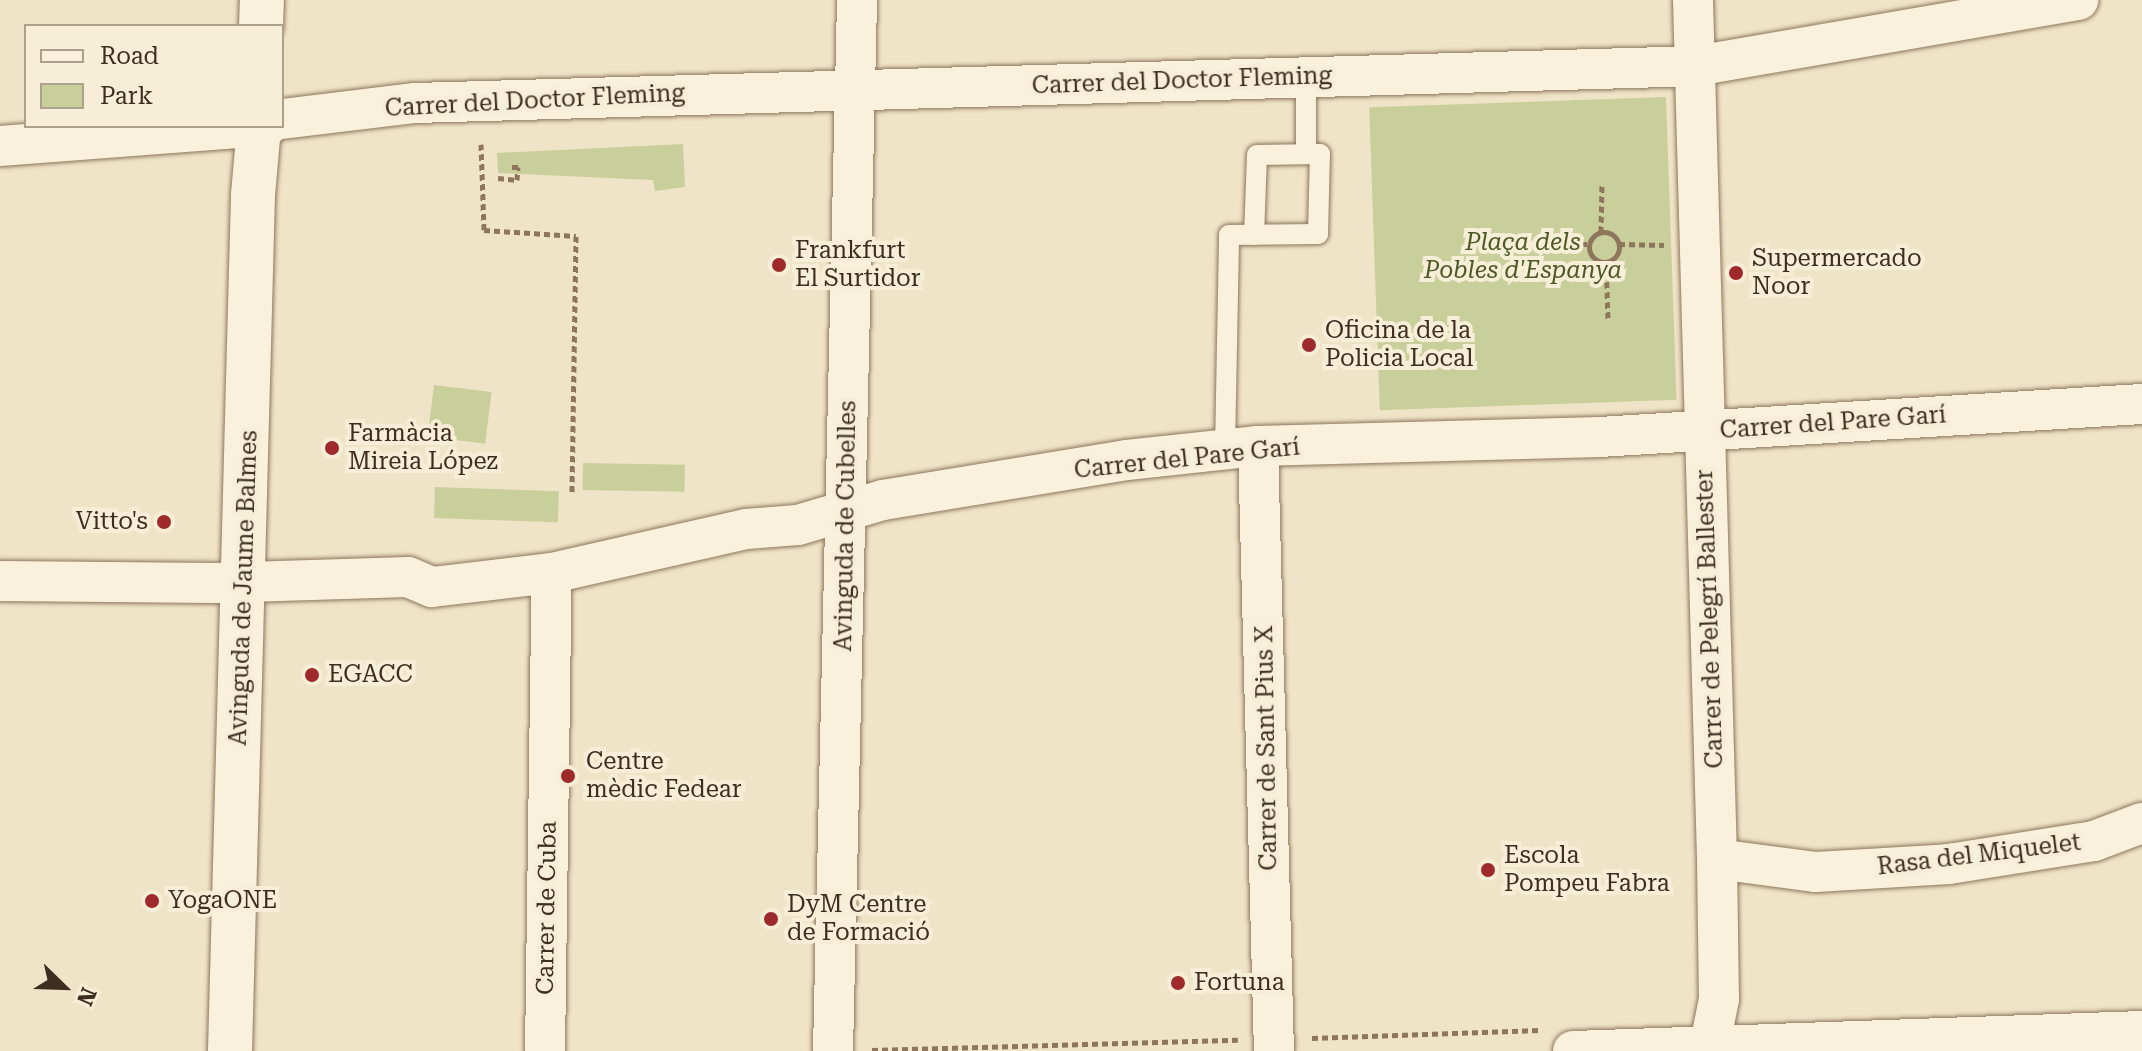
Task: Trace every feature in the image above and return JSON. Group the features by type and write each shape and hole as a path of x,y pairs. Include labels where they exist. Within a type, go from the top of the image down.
{"street":[{"path":"261,24 262,0"},
{"name":"Avinguda de Cubelles","path":"833,1051 857,0"},
{"name":"Carrer de Pelegrí Ballester","path":"1693,0 1719,999 1703,1046"},
{"name":"Carrer del Doctor Fleming","path":"284,122 415,103 1696,66 2078,0"},
{"name":"Carrer del Doctor Fleming","path":"0,146 229,128"},
{"name":"Avinguda de Jaume Balmes","path":"230,1051 253,195 266,128"},
{"name":"Carrer del Pare Garí","path":"0,581 244,583 408,577 432,587 552,573 746,529 798,525 846,508 1127,460 1242,447 1704,432 2142,404"},
{"name":"Carrer de Sant Pius X","path":"1242,447 1274,1051"},
{"name":"Carrer de Cuba","path":"545,1051 552,573"},
{"name":"Rasa del Miquelet","path":"1717,859 1816,872 1949,864 2094,841 2142,823"},
{"path":"1573,1051 2142,1031"}],"lane":[{"path":"1306,77 1306,154"},
{"path":"1242,447 1229,235 1254,235 1318,234 1320,154 1257,155 1254,235"}],"path":[{"path":"481,144 484,230 576,236 572,494"},
{"path":"498,178 517,180 518,167 508,167"},
{"path":"1541,244 1589,244 1601,232 1602,184"},
{"path":"1589,244 1595,260 1606,262 1616,256 1619,244 1613,234 1601,232"},
{"path":"1619,244 1677,245"},
{"path":"1606,262 1608,319"}],"green space":[{"name":"Plaça dels Pobles d'Espanya","path":"1666,97 1677,400 1380,410 1369,107"},
{"path":"683,144 685,187 655,191 653,180 498,173 497,153"},
{"path":"434,385 492,392 485,444 428,437"},
{"path":"583,463 685,465 685,492 583,490"},
{"path":"435,487 559,491 558,522 434,518"}],"place":[{"name":"Frankfurt El Surtidor","path":"779,265"},
{"name":"Supermercado Noor","path":"1736,273"},
{"name":"Oficina de la Policia Local","path":"1309,345"},
{"name":"Farmàcia Mireia López","path":"332,448"},
{"name":"Vitto's","path":"164,522"},
{"name":"EGACC","path":"312,675"},
{"name":"Centre mèdic Fedear","path":"568,776"},
{"name":"Escola Pompeu Fabra","path":"1488,870"},
{"name":"YogaONE","path":"152,901"},
{"name":"DyM Centre de Formació","path":"771,919"},
{"name":"Fortuna","path":"1178,983"}]}
